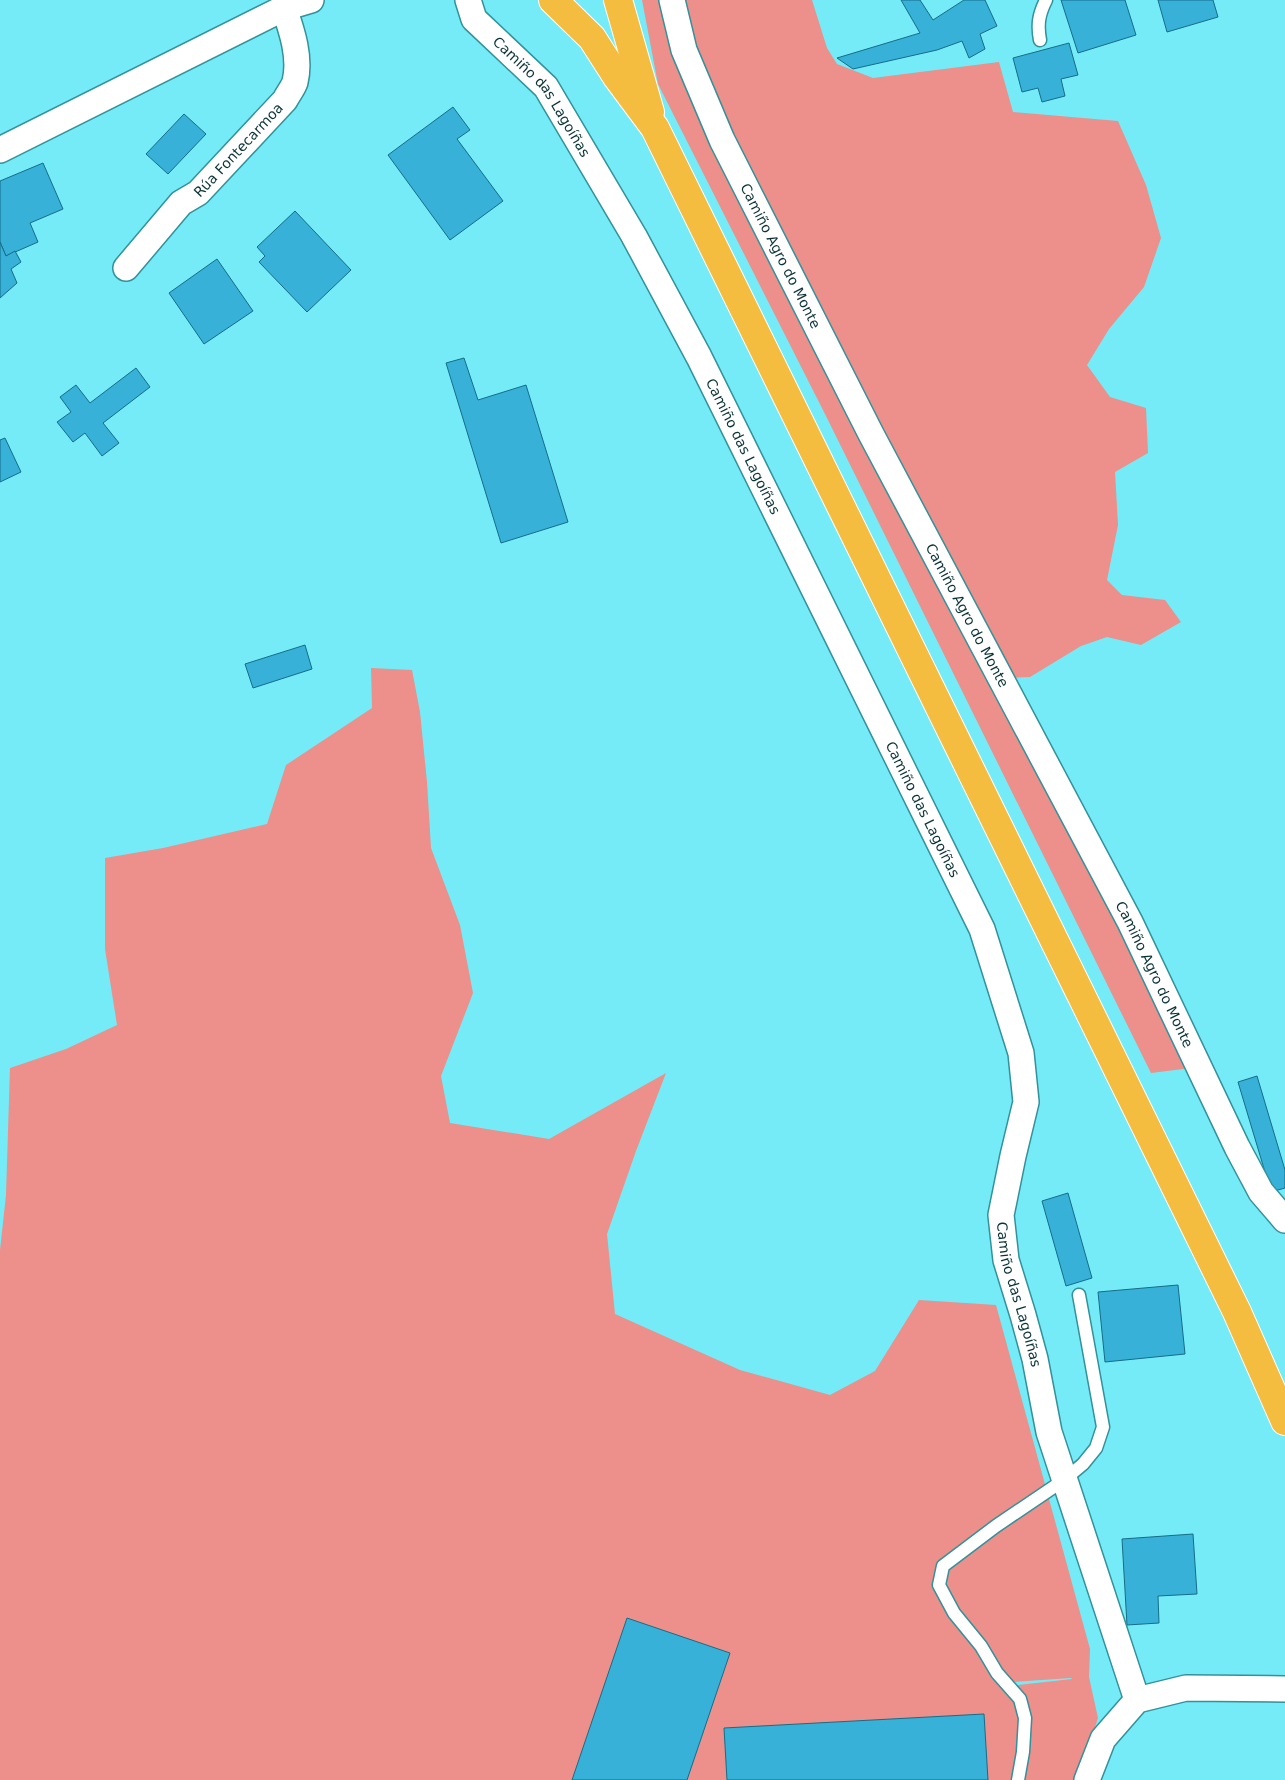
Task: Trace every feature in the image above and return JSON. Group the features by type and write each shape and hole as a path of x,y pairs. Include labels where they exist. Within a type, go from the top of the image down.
{"highway":[{"path":"553,0 592,38 617,77 655,128"},
{"path":"618,0 655,128 1233,1304 1285,1421"}],"street":[{"path":"0,150 288,4 311,0"},
{"name":"Camiño das Lagoíñas","path":"468,0 474,19 546,87 634,236 699,357 982,929 1021,1053 1026,1102 1001,1215 1006,1260 1035,1359 1049,1432 1137,1700"},
{"name":"Camiño Agro do Monte","path":"672,0 684,50 722,140 871,434 1130,922 1236,1147 1261,1192 1285,1220"},
{"name":"Rúa Fontecarmoa","path":"126,268 181,203 198,193 285,100 290,92 294,84 297,62 288,4"},
{"path":"1087,1780 1103,1739 1137,1700 1186,1688 1283,1689"}],"lane":[{"path":"1040,40 1037,26 1040,11 1046,0"},
{"path":"1018,1780 1023,1752 1025,1718 1020,1699 997,1673 981,1646 954,1613 939,1585 943,1566 996,1526 1064,1480 1084,1464 1096,1448 1103,1427 1079,1295"}],"shaded area":[{"path":"642,0 812,0 827,48 837,64 873,78 999,62 1013,112 1118,121 1146,185 1161,238 1144,287 1109,329 1087,365 1110,397 1146,408 1148,453 1115,472 1118,525 1107,580 1122,595 1165,600 1181,622 1141,645 1107,637 1081,646 1030,677 1001,678 1199,1067 1151,1073 825,414 658,84"},
{"path":"371,668 412,670 420,712 431,848 460,925 473,993 441,1076 450,1123 549,1139 666,1073 607,1234 615,1314 740,1370 830,1395 875,1371 919,1300 996,1305 1090,1649 1089,1677 1098,1718 1078,1780 0,1780 0,1250 6,1195 10,1068 66,1049 117,1025 105,949 105,858 163,848 267,824 286,765 372,708","holes":["1072,1679 1010,1686 996,1683"]}],"building":[{"path":"901,0 920,0 933,20 964,0 985,0 997,26 980,34 985,49 969,58 962,41 937,50 853,69 837,58 920,33"},
{"path":"1061,0 1125,0 1136,35 1078,53"},
{"path":"1158,0 1213,0 1218,17 1167,32"},
{"path":"1069,43 1078,75 1061,79 1065,96 1042,102 1038,88 1022,92 1013,58"},
{"path":"453,107 470,130 457,139 503,201 450,240 388,155"},
{"path":"184,114 206,134 168,174 146,154"},
{"path":"43,163 63,209 30,223 38,242 6,256 0,242 0,181"},
{"path":"295,211 351,270 307,312 259,262 265,256 257,247"},
{"path":"0,242 6,256 15,251 21,262 11,269 17,283 0,298"},
{"path":"217,259 253,311 204,344 169,293"},
{"path":"464,358 478,400 526,385 568,522 501,543 446,363"},
{"path":"136,368 150,387 103,423 119,443 102,456 85,433 73,442 57,422 71,412 60,397 76,385 90,403"},
{"path":"5,438 21,472 0,482 0,440"},
{"path":"305,645 312,669 253,688 245,664"},
{"path":"1257,1076 1285,1170 1285,1188 1271,1192 1238,1082"},
{"path":"1068,1193 1092,1278 1066,1286 1042,1201"},
{"path":"1178,1285 1185,1354 1105,1362 1098,1292"},
{"path":"1193,1534 1197,1594 1158,1596 1159,1623 1127,1625 1122,1539"},
{"path":"627,1618 730,1653 687,1780 572,1780"},
{"path":"984,1714 988,1780 727,1780 724,1728"}]}
